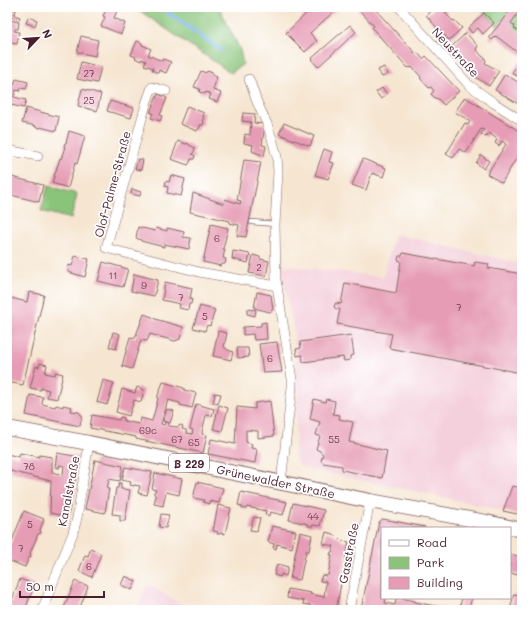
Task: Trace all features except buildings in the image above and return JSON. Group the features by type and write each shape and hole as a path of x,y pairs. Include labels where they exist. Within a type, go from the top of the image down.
{"main road":[{"name":"Grünewalder Straße","path":"7,428 89,443 370,501 508,527"},
{"name":"Grünewalder Straße","path":"511,528 522,530"}],"street":[{"name":"Neustraße","path":"398,7 469,85 522,121"},
{"path":"249,79 267,124 277,157 278,172 275,224 277,286 292,379 281,482"},
{"name":"Olof-Palme-Straße","path":"166,91 152,86 106,248 199,272 277,286"},
{"path":"7,150 38,156"},
{"name":"Kanalstraße","path":"42,610 73,533 77,518 89,443"},
{"name":"Gasstraße","path":"348,610 370,501"}],"lane":[{"path":"252,222 275,224"}],"shaded area":[{"path":"395,234 522,264 522,515 304,468 299,465 295,457 297,394 294,331 281,265 383,277"},
{"path":"147,584 191,610 137,610"}],"green space":[{"path":"134,7 219,7 240,50 243,64 231,73"},
{"path":"479,7 522,7 522,44 494,23"},
{"path":"48,186 77,194 71,219 41,211"}],"waterway":[{"path":"160,7 221,50"}]}
